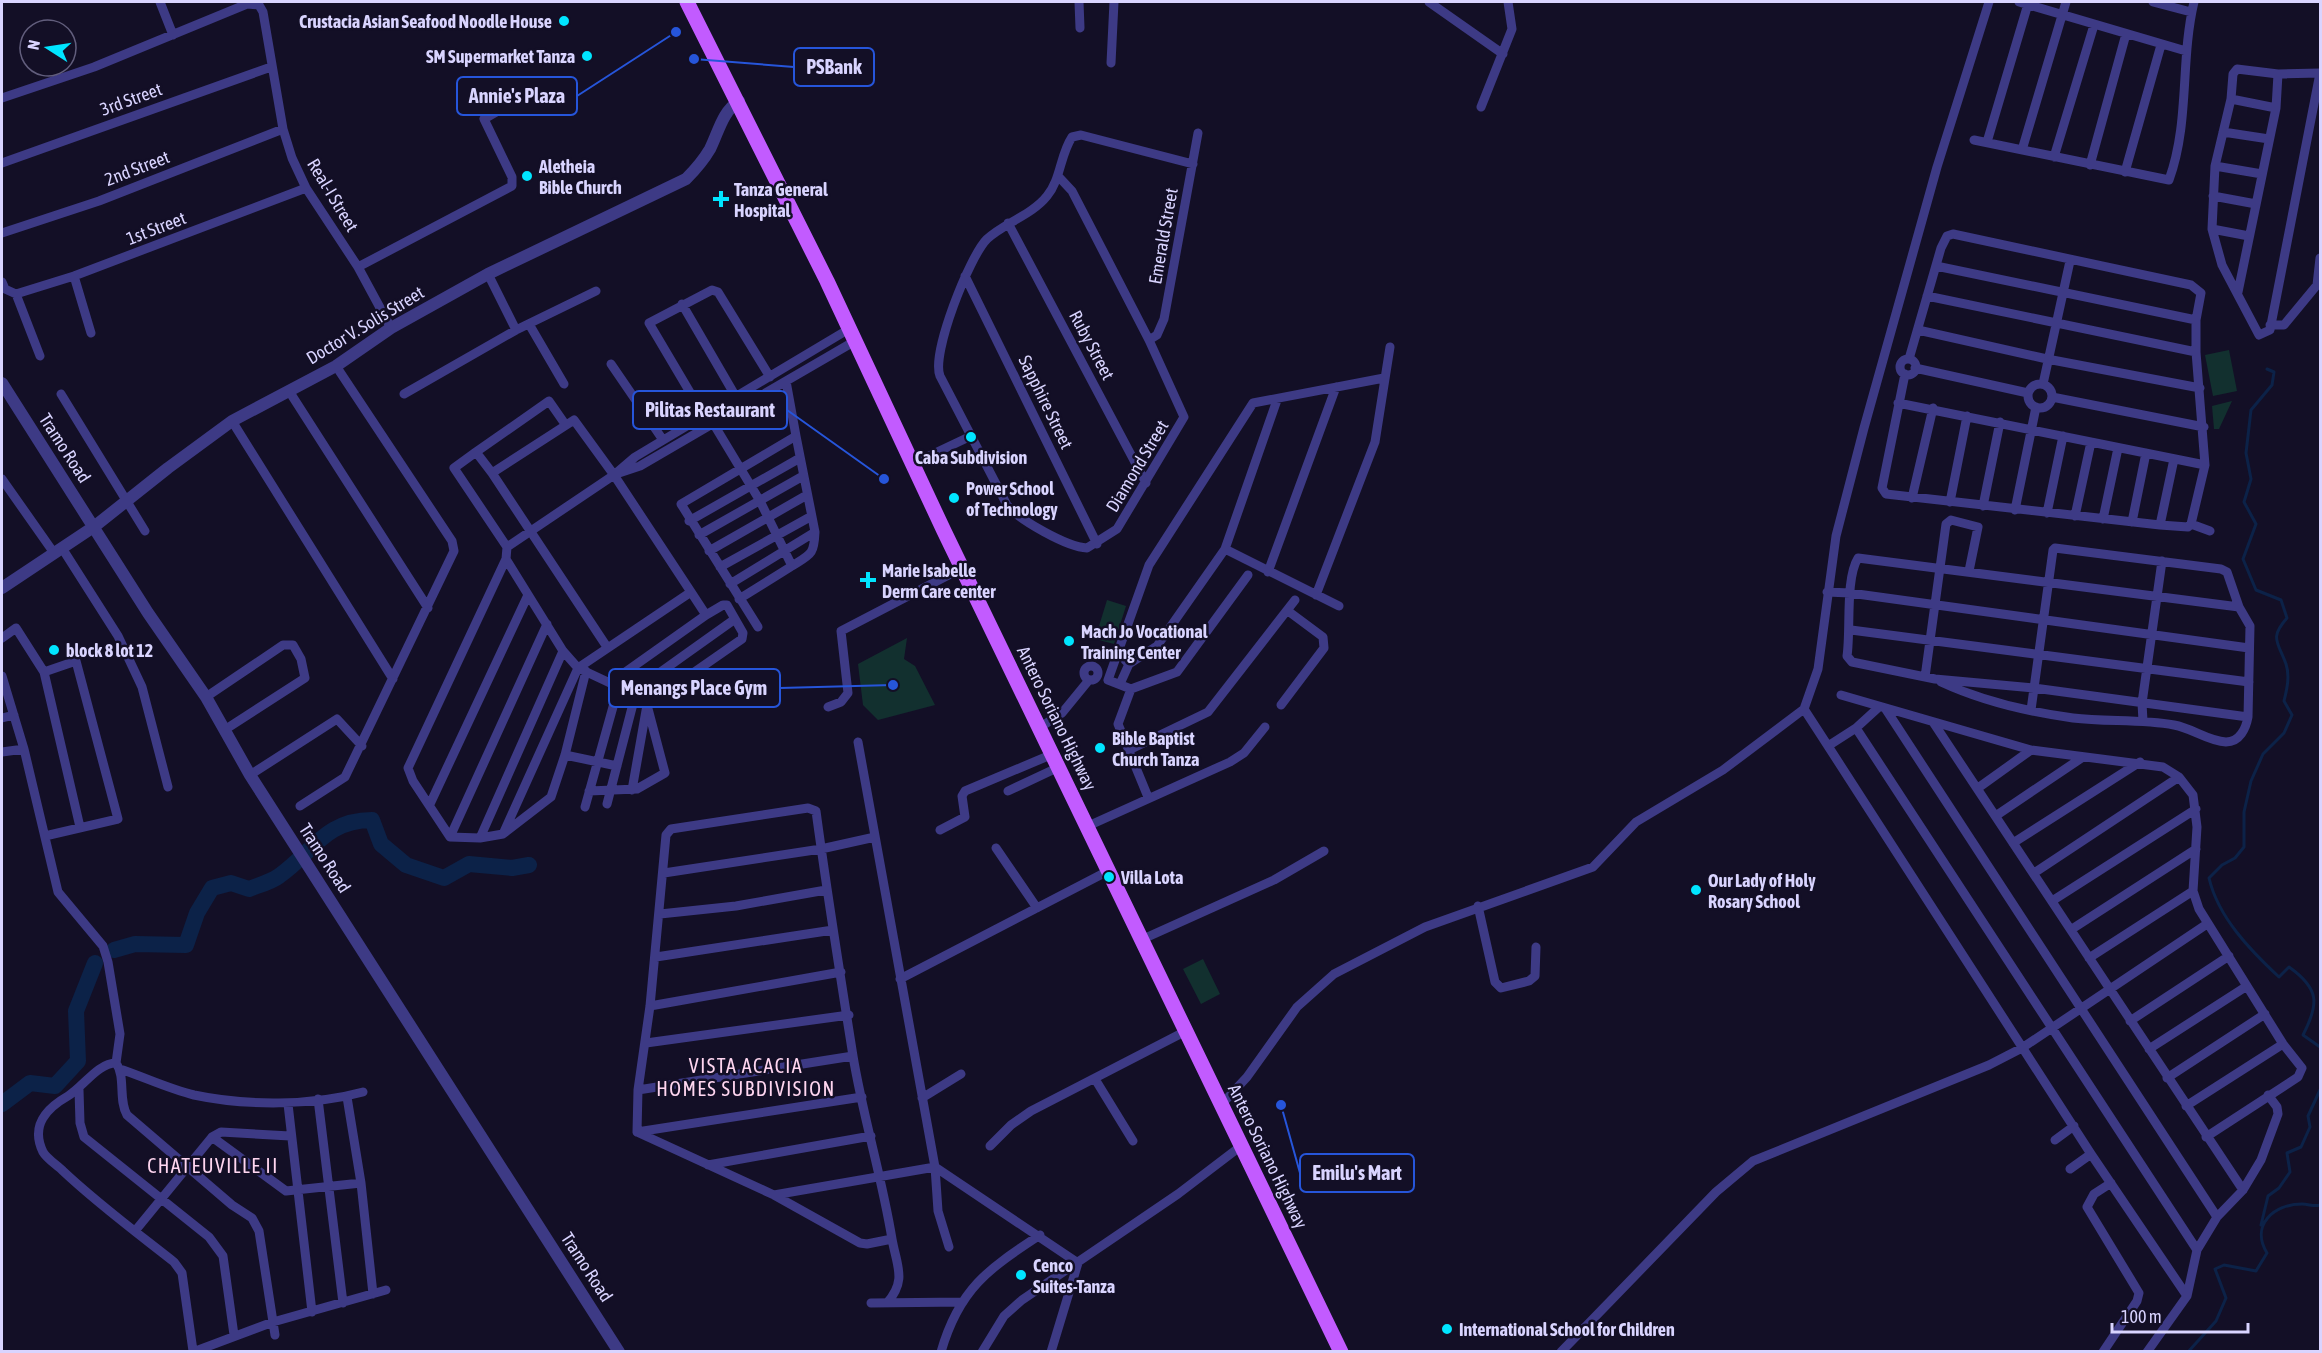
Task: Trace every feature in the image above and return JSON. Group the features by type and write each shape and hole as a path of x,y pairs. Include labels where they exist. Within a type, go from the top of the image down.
{"main road":[{"name":"Antero Soriano Highway","path":"687,2 722,75 739,101 1341,1352"},
{"name":"Antero Soriano Highway","path":"698,2 731,71 739,101"}],"street":[{"path":"160,2 173,35"},
{"path":"225,2 230,11"},
{"path":"1079,2 1080,28"},
{"path":"1111,63 1114,2"},
{"path":"1429,2 1503,54"},
{"path":"1481,107 1512,30 1508,2"},
{"path":"1221,1105 1247,1077 1297,1007 1334,974 1425,927 1478,906 1593,867 1636,822 1723,770 1804,709 1818,669 1836,536 1937,167 1989,2"},
{"path":"2022,150 2066,2"},
{"path":"1974,140 2169,180 2183,125 2186,51 2193,7 2153,2"},
{"path":"2,98 94,67 254,3"},
{"name":"Real-I Street","path":"254,3 263,12 283,129 292,158 306,188 358,267 391,328"},
{"path":"1987,142 2023,3 2186,51"},
{"path":"2054,157 2094,25"},
{"path":"2091,165 2126,34"},
{"path":"2125,172 2161,45"},
{"name":"3rd Street","path":"2,163 271,67"},
{"path":"2237,69 2278,74 2320,73 2270,325 2268,332 2257,334 2238,292 2222,265 2212,229 2215,166 2231,99 2233,74 2237,69"},
{"path":"2238,292 2276,108 2278,74"},
{"path":"358,267 512,186 512,177 484,118 538,88"},
{"path":"2231,99 2276,108"},
{"name":"Doctor V. Solis Street","path":"2,588 95,526 127,499 232,422 336,366 391,328 488,274 686,179 700,165 711,147 728,108 739,101"},
{"name":"2nd Street","path":"2,233 99,201 283,129"},
{"path":"2223,132 2269,139"},
{"name":"Emerald Street","path":"1149,340 1157,334 1164,319 1198,133"},
{"path":"1097,544 1087,548 1078,546 1013,513 940,376 937,363 965,276 984,242 1008,223 1043,201 1059,176 1069,141 1076,135 1193,164"},
{"path":"2215,166 2262,174"},
{"name":"Diamond Street","path":"1059,176 1069,185 1149,340 1184,417 1118,530 1097,544"},
{"name":"1st Street","path":"16,294 74,276 306,188"},
{"path":"2213,196 2256,204"},
{"name":"Ruby Street","path":"1008,223 1146,483"},
{"path":"2212,229 2249,236"},
{"path":"1953,234 2070,261 2191,285 2201,293 2196,320 2196,352 2204,427 2205,465 2191,524 2188,527 2160,525 1886,494 1882,488 1903,373 1900,365 1906,360 1918,330 1947,236 1953,234"},
{"path":"2043,384 2061,291 2070,261"},
{"path":"2270,325 2284,325 2319,283 2320,262"},
{"path":"2222,265 2243,270"},
{"path":"1936,266 2196,320"},
{"path":"488,274 516,330"},
{"path":"74,276 91,333"},
{"name":"Sapphire Street","path":"965,276 1097,544"},
{"path":"2,282 6,289 16,294 40,356"},
{"path":"770,378 718,292 712,290 651,320 649,326 704,416 713,423 750,485 792,566"},
{"path":"404,394 516,330 596,291"},
{"path":"1927,296 2196,352"},
{"path":"682,304 736,397"},
{"path":"529,324 564,384"},
{"path":"1918,330 2047,359 2200,388"},
{"path":"645,457 663,440 770,378 852,335"},
{"path":"507,547 614,475 713,423 786,381 852,335"},
{"path":"1316,595 1375,442 1390,347"},
{"path":"1882,368 1912,374 1915,369 1914,363 1886,355"},
{"path":"611,364 663,440"},
{"path":"300,806 345,777 428,608 455,546 336,366"},
{"path":"1915,369 2028,393"},
{"path":"1108,680 1119,655 1149,565 1247,409 1259,400 1277,400 1384,378"},
{"path":"739,599 813,551 814,532 786,381"},
{"name":"Tramo Road","path":"2,383 95,526 148,613 206,697 250,775 619,1352"},
{"path":"2043,384 2048,387 2052,397 2046,406 2036,407 2029,401 2028,393 2034,385 2043,384"},
{"path":"1268,572 1336,387"},
{"path":"289,391 428,608"},
{"path":"61,394 145,531"},
{"path":"2052,397 2204,427"},
{"path":"1120,684 1129,664 1157,646 1225,549 1277,400"},
{"path":"450,837 413,781 408,768 506,559 507,547 455,471 456,464 549,401 565,424"},
{"path":"1898,403 1933,408 2205,465"},
{"path":"2015,510 2036,407"},
{"path":"1912,498 1933,408"},
{"path":"1950,502 1968,416"},
{"path":"492,473 574,420 614,475 706,615"},
{"path":"232,422 393,679"},
{"path":"1983,506 2000,422"},
{"path":"758,627 681,507 683,502 796,436"},
{"path":"912,464 971,436"},
{"path":"2047,513 2063,436"},
{"path":"2075,516 2091,442"},
{"path":"2103,519 2118,448"},
{"path":"476,452 607,647"},
{"path":"2132,522 2146,453"},
{"path":"689,521 800,458"},
{"path":"2160,525 2174,459"},
{"path":"699,536 803,476"},
{"path":"2,479 58,551 118,636 142,687 168,788"},
{"path":"709,551 807,495"},
{"path":"720,567 810,517"},
{"path":"1930,678 1930,642 1939,569 1946,524 1951,520 1978,527 1969,571"},
{"path":"2191,524 2210,531"},
{"path":"730,584 814,532"},
{"path":"1930,678 1967,694 2031,710 2075,718 2143,721 2177,726 2228,742 2236,739 2245,730 2248,717 2250,626 2227,572 2221,569 2058,547 2053,550 2031,710"},
{"path":"1225,549 1339,606"},
{"path":"2240,607 1858,558 1850,593 1851,630 1847,656 1852,662 1930,678 2034,688 2248,717"},
{"path":"506,559 563,651 582,669 647,705"},
{"path":"2143,721 2142,703 2154,633 2162,561"},
{"path":"828,707 841,702 848,693 841,631 962,568"},
{"path":"1039,728 1062,713 1093,678 1108,680 1131,689 1177,672 1248,575"},
{"path":"503,834 582,669 607,647 691,592"},
{"path":"1827,592 1936,604 2249,648"},
{"path":"430,804 528,595"},
{"path":"1129,750 1208,712 1296,600"},
{"path":"585,807 614,686 706,615 725,604 743,633 742,639 647,705 632,790"},
{"path":"1281,705 1324,648 1325,641 1323,637 1287,611"},
{"path":"607,804 631,698 735,619"},
{"path":"450,837 547,624"},
{"path":"2,638 16,628 44,672 80,827"},
{"path":"1851,630 2249,682"},
{"path":"206,697 283,645 294,645 301,659 305,678 226,729"},
{"path":"480,838 563,651"},
{"path":"1119,655 1129,664"},
{"path":"44,672 76,661 118,819 45,836"},
{"path":"450,837 480,838 503,834 550,797 565,755 582,669"},
{"path":"2,676 24,749 58,892 103,946 119,1023 118,1066 121,1099 127,1115 187,1167 252,1218 256,1224 275,1335"},
{"path":"1131,689 1118,724 1148,798"},
{"path":"1841,695 2031,750 2140,762 2163,767 2179,777 2193,795 2196,809 2193,891 2207,924 2283,1044 2301,1064 2298,1077 2206,1137"},
{"path":"589,791 632,790 665,773 647,705"},
{"path":"1828,746 1856,728 1882,707"},
{"path":"1882,707 2217,1217"},
{"path":"1804,709 2091,1154 2187,1296"},
{"path":"2,718 14,715"},
{"path":"250,775 336,719 362,746"},
{"path":"1933,722 1997,815 2013,843 2243,1190"},
{"path":"1088,826 1230,762 1244,753 1265,727"},
{"path":"1856,728 2197,1250"},
{"path":"858,742 935,1167 938,1211 949,1247"},
{"path":"2,752 24,749"},
{"path":"1978,788 2031,750"},
{"path":"565,755 617,766"},
{"path":"1997,815 2083,757"},
{"path":"1008,791 1056,761"},
{"path":"940,830 965,817 962,796 965,791 1056,761"},
{"path":"2013,843 2140,762"},
{"path":"2034,873 2179,777"},
{"path":"637,1132 638,1090 651,1006 666,835 671,829 812,808 816,811 826,890 849,1015 853,1056 881,1178 900,1283 898,1290 887,1303"},
{"path":"2052,901 2196,809"},
{"path":"664,873 821,849 875,837"},
{"path":"996,848 1037,908"},
{"path":"2072,929 2196,849"},
{"path":"1143,939 1274,880 1324,851"},
{"path":"900,979 1110,870"},
{"path":"660,914 736,906 826,890"},
{"path":"2090,958 2193,891"},
{"path":"1478,906 1495,982 1501,988 1528,981 1536,976 1536,947"},
{"path":"1561,1352 1716,1191 1754,1161 1989,1065 2022,1048 2207,924"},
{"path":"656,957 833,930"},
{"path":"2130,1021 2229,956"},
{"path":"651,1006 841,972"},
{"path":"2149,1049 2247,986"},
{"path":"2168,1078 2265,1014"},
{"path":"646,1043 849,1015"},
{"path":"990,1146 1031,1111 1186,1031"},
{"path":"2186,1106 2283,1044"},
{"path":"638,1090 853,1056"},
{"path":"363,1092 346,1097 288,1104 191,1094 118,1066 103,1067 79,1090 50,1106 43,1113 40,1138 44,1153 86,1192 174,1262 182,1273 193,1351 273,1322 386,1290"},
{"path":"922,1098 961,1074"},
{"path":"1095,1078 1133,1141"},
{"path":"79,1090 80,1123 84,1137 209,1237 223,1256 234,1335"},
{"path":"2147,1352 2187,1296 2197,1250 2217,1217 2243,1190 2260,1160 2278,1114 2277,1107 2268,1095"},
{"path":"346,1097 361,1183 373,1294"},
{"path":"637,1132 862,1097"},
{"path":"318,1099 343,1303"},
{"path":"288,1104 312,1312"},
{"path":"2055,1140 2074,1126"},
{"path":"135,1231 212,1137 221,1132 290,1136"},
{"path":"637,1132 774,1196 853,1240 867,1244 892,1239"},
{"path":"708,1165 871,1136"},
{"path":"212,1137 286,1191 361,1183"},
{"path":"982,1352 1004,1316 1178,1194 1241,1146"},
{"path":"2070,1169 2091,1154"},
{"path":"774,1196 935,1167 1040,1235 1078,1263"},
{"path":"2103,1352 2137,1301 2139,1293 2087,1207 2094,1194 2111,1183"},
{"path":"941,1352 950,1325 979,1279 1040,1235"},
{"path":"1051,1352 1078,1263"},
{"path":"871,1303 963,1302"}],"green space":[{"path":"2229,350 2237,391 2213,396 2205,355"},
{"path":"2232,401 2219,429 2214,429 2212,406"},
{"path":"1107,600 1126,606 1114,644 1095,639"},
{"path":"907,638 904,659 915,666 935,705 878,720 863,705 858,664"},
{"path":"1203,959 1220,994 1201,1004 1183,969"}],"waterway":[{"path":"2267,369 2274,372 2272,385 2251,410 2246,453 2251,479 2244,502 2256,524 2243,559 2256,590 2281,600 2287,618 2278,631 2277,640 2288,673 2284,701 2292,715 2284,733 2263,754 2251,781 2244,812 2244,847 2235,858 2222,865 2209,878 2213,892 2227,919 2257,956 2279,977 2289,967 2307,983 2314,998 2314,1006 2303,1035 2320,1047"},
{"path":"114,950 135,944 186,945 197,913 212,888 231,883 249,889 272,880 291,867 331,831 356,821 372,820 381,844 406,865 444,878 469,864 512,868 529,865"},
{"path":"2,1104 30,1083 55,1086 78,1061 76,1011 95,963"},
{"path":"2261,1225 2268,1196 2279,1188 2290,1172 2287,1153 2301,1147 2310,1127 2308,1116 2320,1090"},
{"path":"2188,1352 2216,1321 2226,1298 2215,1269 2224,1265 2256,1271 2267,1253 2261,1234 2268,1218 2274,1212 2292,1205 2320,1205"}],"place":[{"name":"Crustacia Asian Seafood Noodle House","path":"564,21"},
{"name":"Annie's Plaza","path":"676,32"},
{"name":"SM Supermarket Tanza","path":"587,56"},
{"name":"PSBank","path":"694,59"},
{"name":"Aletheia Bible Church","path":"527,176"},
{"name":"Tanza General Hospital","path":"721,199"},
{"name":"Caba Subdivision","path":"971,437"},
{"name":"Pilitas Restaurant","path":"884,479"},
{"name":"Power School of Technology","path":"954,498"},
{"name":"Marie Isabelle Derm Care center","path":"868,580"},
{"name":"Mach Jo Vocational Training Center","path":"1069,641"},
{"name":"block 8 lot 12","path":"54,650"},
{"name":"Menangs Place Gym","path":"893,685"},
{"name":"Bible Baptist Church Tanza","path":"1100,748"},
{"name":"Villa Lota","path":"1109,877"},
{"name":"Our Lady of Holy Rosary School","path":"1696,890"},
{"name":"Emilu's Mart","path":"1281,1105"},
{"name":"Cenco Suites-Tanza","path":"1021,1275"},
{"name":"International School for Children","path":"1447,1329"}],"district":[{"name":"VISTA ACACIA HOMES SUBDIVISION","path":"746,1076"},
{"name":"CHATEUVILLE II","path":"213,1165"}]}
